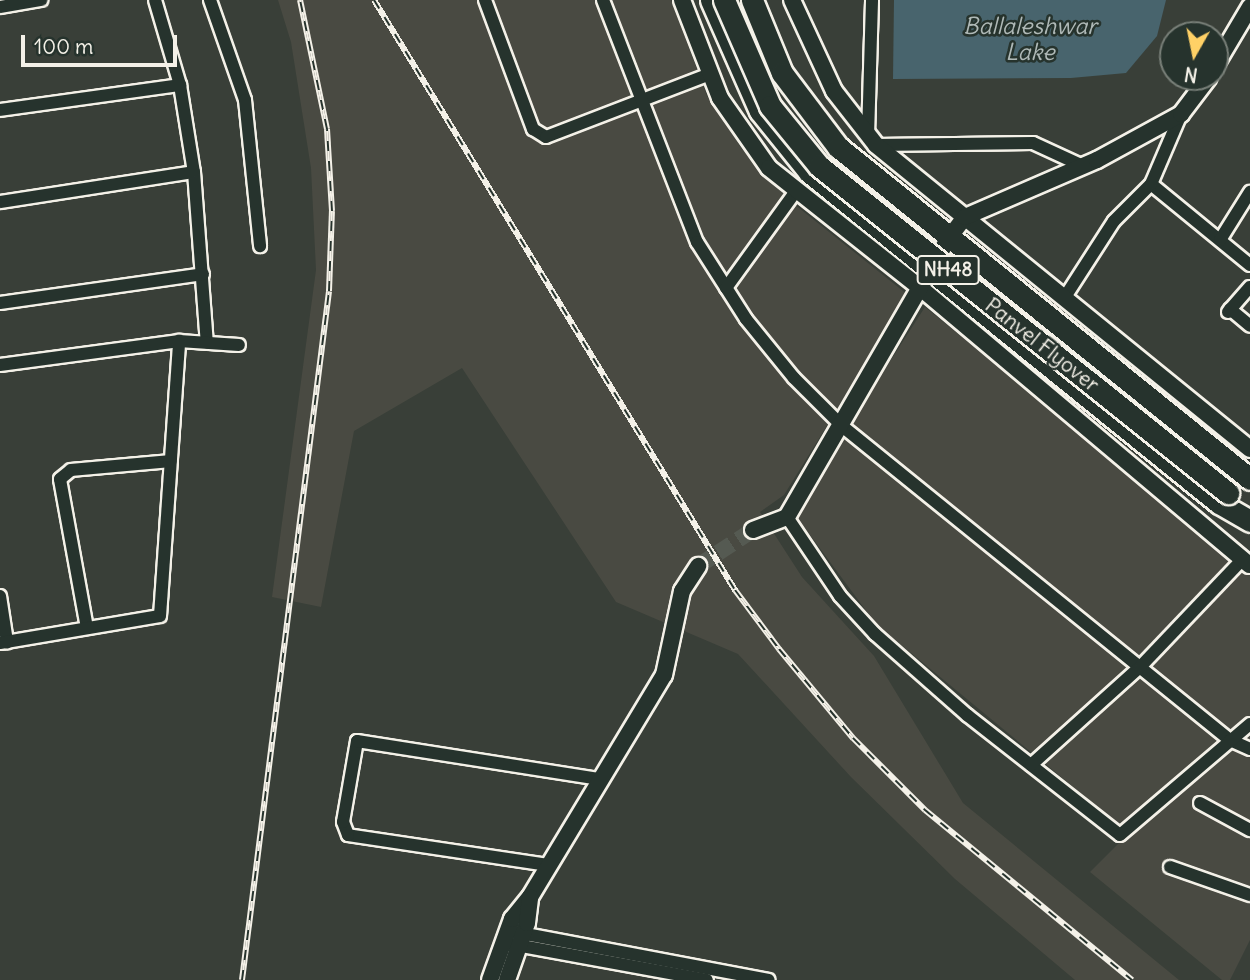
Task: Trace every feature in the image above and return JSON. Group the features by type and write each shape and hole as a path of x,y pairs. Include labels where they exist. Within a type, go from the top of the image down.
{"highway":[{"path":"710,0 760,111 790,152 831,192 927,281 1219,503 1250,521"},
{"name":"Panvel Flyover","path":"724,0 770,106 819,166 1241,487"},
{"name":"Panvel Flyover","path":"738,0 781,99 828,157 1241,487 1250,514"},
{"path":"752,0 782,73 820,128 855,163 949,238 1241,487"}],"street":[{"path":"0,7 41,0"},
{"path":"155,0 180,85 194,172 207,343"},
{"path":"210,0 245,100 260,246"},
{"path":"485,0 512,80 539,135 554,137 710,74"},
{"path":"603,0 698,242 726,288 794,378 842,426 1230,740 1250,749"},
{"path":"682,0 710,74 747,141 769,169 796,191 927,281 1246,562 1141,666 1031,765"},
{"path":"792,0 834,92 872,140 1250,449"},
{"path":"872,0 872,140"},
{"path":"1229,42 1250,7"},
{"path":"0,110 180,85"},
{"path":"1065,297 1114,222 1151,184 1181,114 1198,91"},
{"path":"754,530 787,517 927,281 949,238 965,217 1083,166 1181,114"},
{"path":"872,140 1033,143 1083,166"},
{"path":"0,202 194,172"},
{"path":"1151,184 1250,265"},
{"path":"726,288 796,191"},
{"path":"1220,240 1250,192"},
{"path":"0,303 203,274"},
{"path":"1250,287 1229,310 1250,326"},
{"path":"0,596 3,642 160,616 179,341"},
{"path":"0,365 179,341 239,345"},
{"path":"87,628 60,479 71,470 171,461"},
{"path":"787,517 840,596 875,634 1031,765 1120,835 1250,724"},
{"path":"490,980 548,865 615,750 664,675 682,591 698,566"},
{"path":"548,865 348,835 343,822 357,741 603,773"},
{"path":"1200,803 1250,830"},
{"path":"1170,867 1250,895"},
{"path":"513,938 722,976 768,980"},
{"path":"507,980 513,938"},
{"path":"513,938 707,980"}],"shaded area":[{"path":"278,0 671,0 707,96 742,149 794,204 908,295 784,495 760,512 802,577 874,656 963,803 1179,980 1075,980 955,879 851,777 738,654 616,602 462,368 354,431 321,607 272,597 316,270 311,168 291,42"},
{"path":"925,307 1250,570 1250,940 1230,980 1222,980 1090,872 1129,833 876,624 793,512"}],"water":[{"name":"Ballaleshwar Lake","path":"894,0 1166,0 1157,36 1126,73 1071,78 893,79"}],"tunnel":[{"path":"698,566 753,530"}],"railway":[{"path":"242,980 329,291 332,211 327,129 300,0"},
{"path":"374,0 735,590 779,649 853,738 925,810 1132,980"}]}
